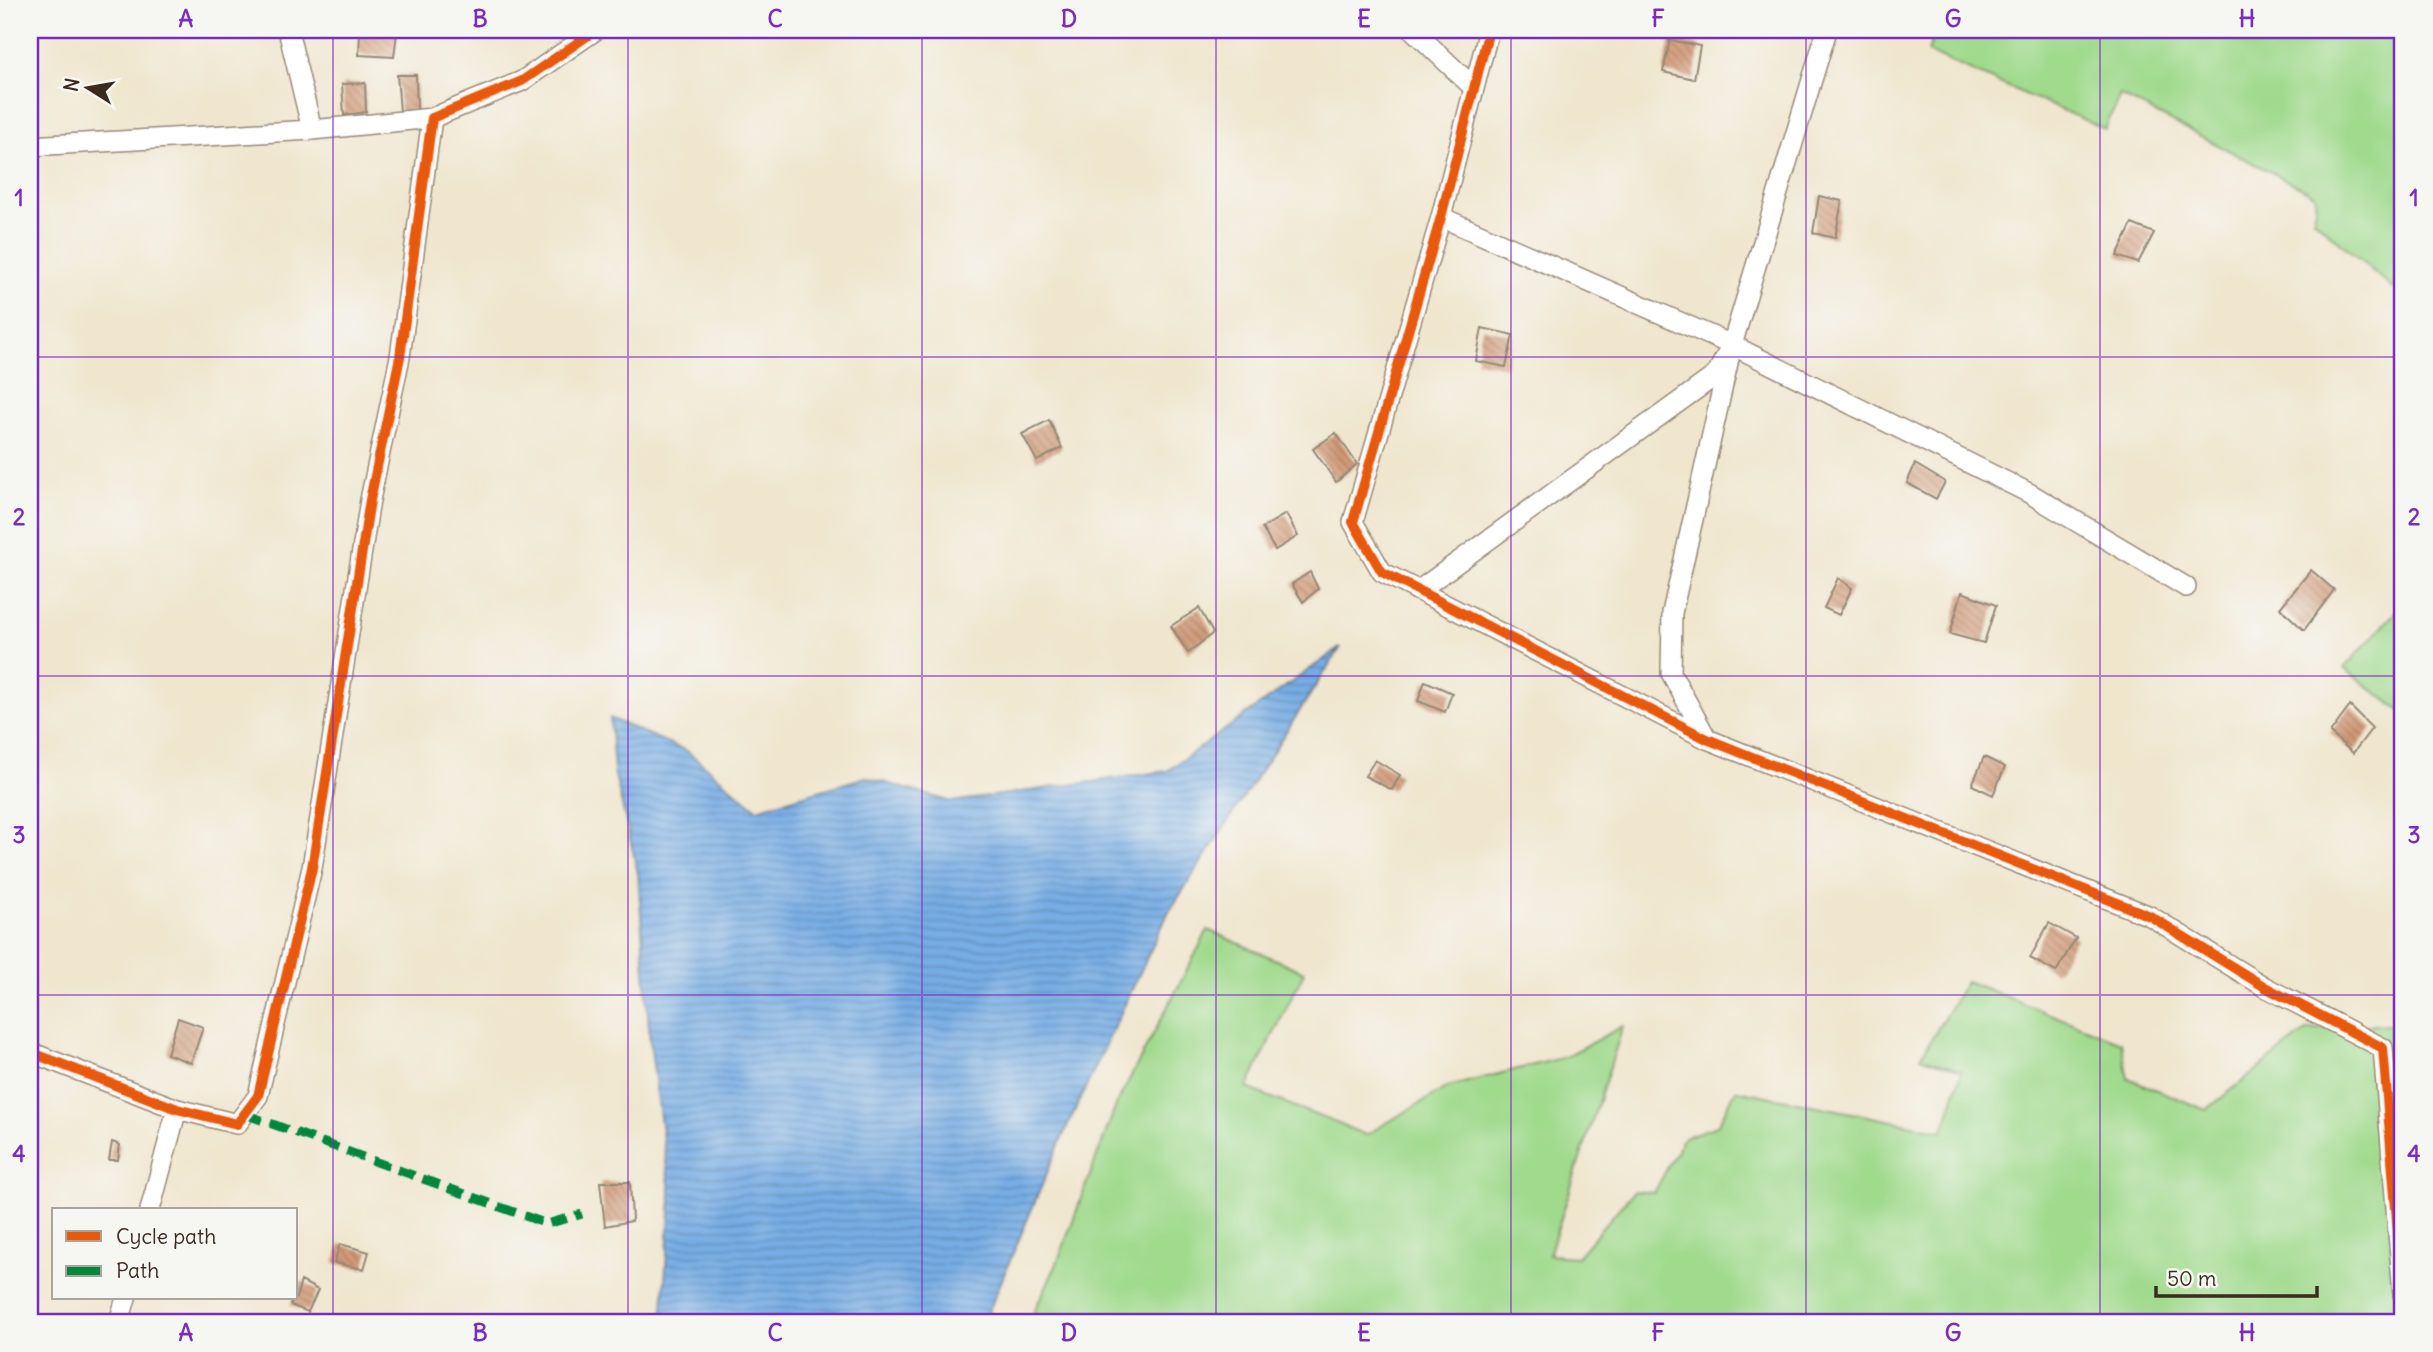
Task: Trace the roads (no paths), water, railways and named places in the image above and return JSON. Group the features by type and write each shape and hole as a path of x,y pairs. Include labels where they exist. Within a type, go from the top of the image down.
{"street":[{"path":"288,30 312,130"},
{"path":"30,146 312,130 432,118 522,81 596,30"},
{"path":"1412,30 1474,88"},
{"path":"1489,30 1441,216 1353,522 1382,572 1707,740 2150,916 2264,987 2383,1048 2403,1294"},
{"path":"1707,740 1671,673 1672,613 1732,345 1826,30"},
{"path":"30,1052 177,1109 237,1124 258,1096 312,868 370,500 400,357 432,118"},
{"path":"1441,216 1732,345 2029,493 2186,587"},
{"path":"1418,591 1716,375 1732,345"},
{"path":"151,1208 177,1109"},
{"path":"119,1322 125,1300"}],"water":[{"path":"1341,647 1167,915 1061,1140 984,1322 662,1322 671,1199 650,1042 638,873 614,771 610,718 687,751 757,809 866,777 952,802 1167,771"}]}
